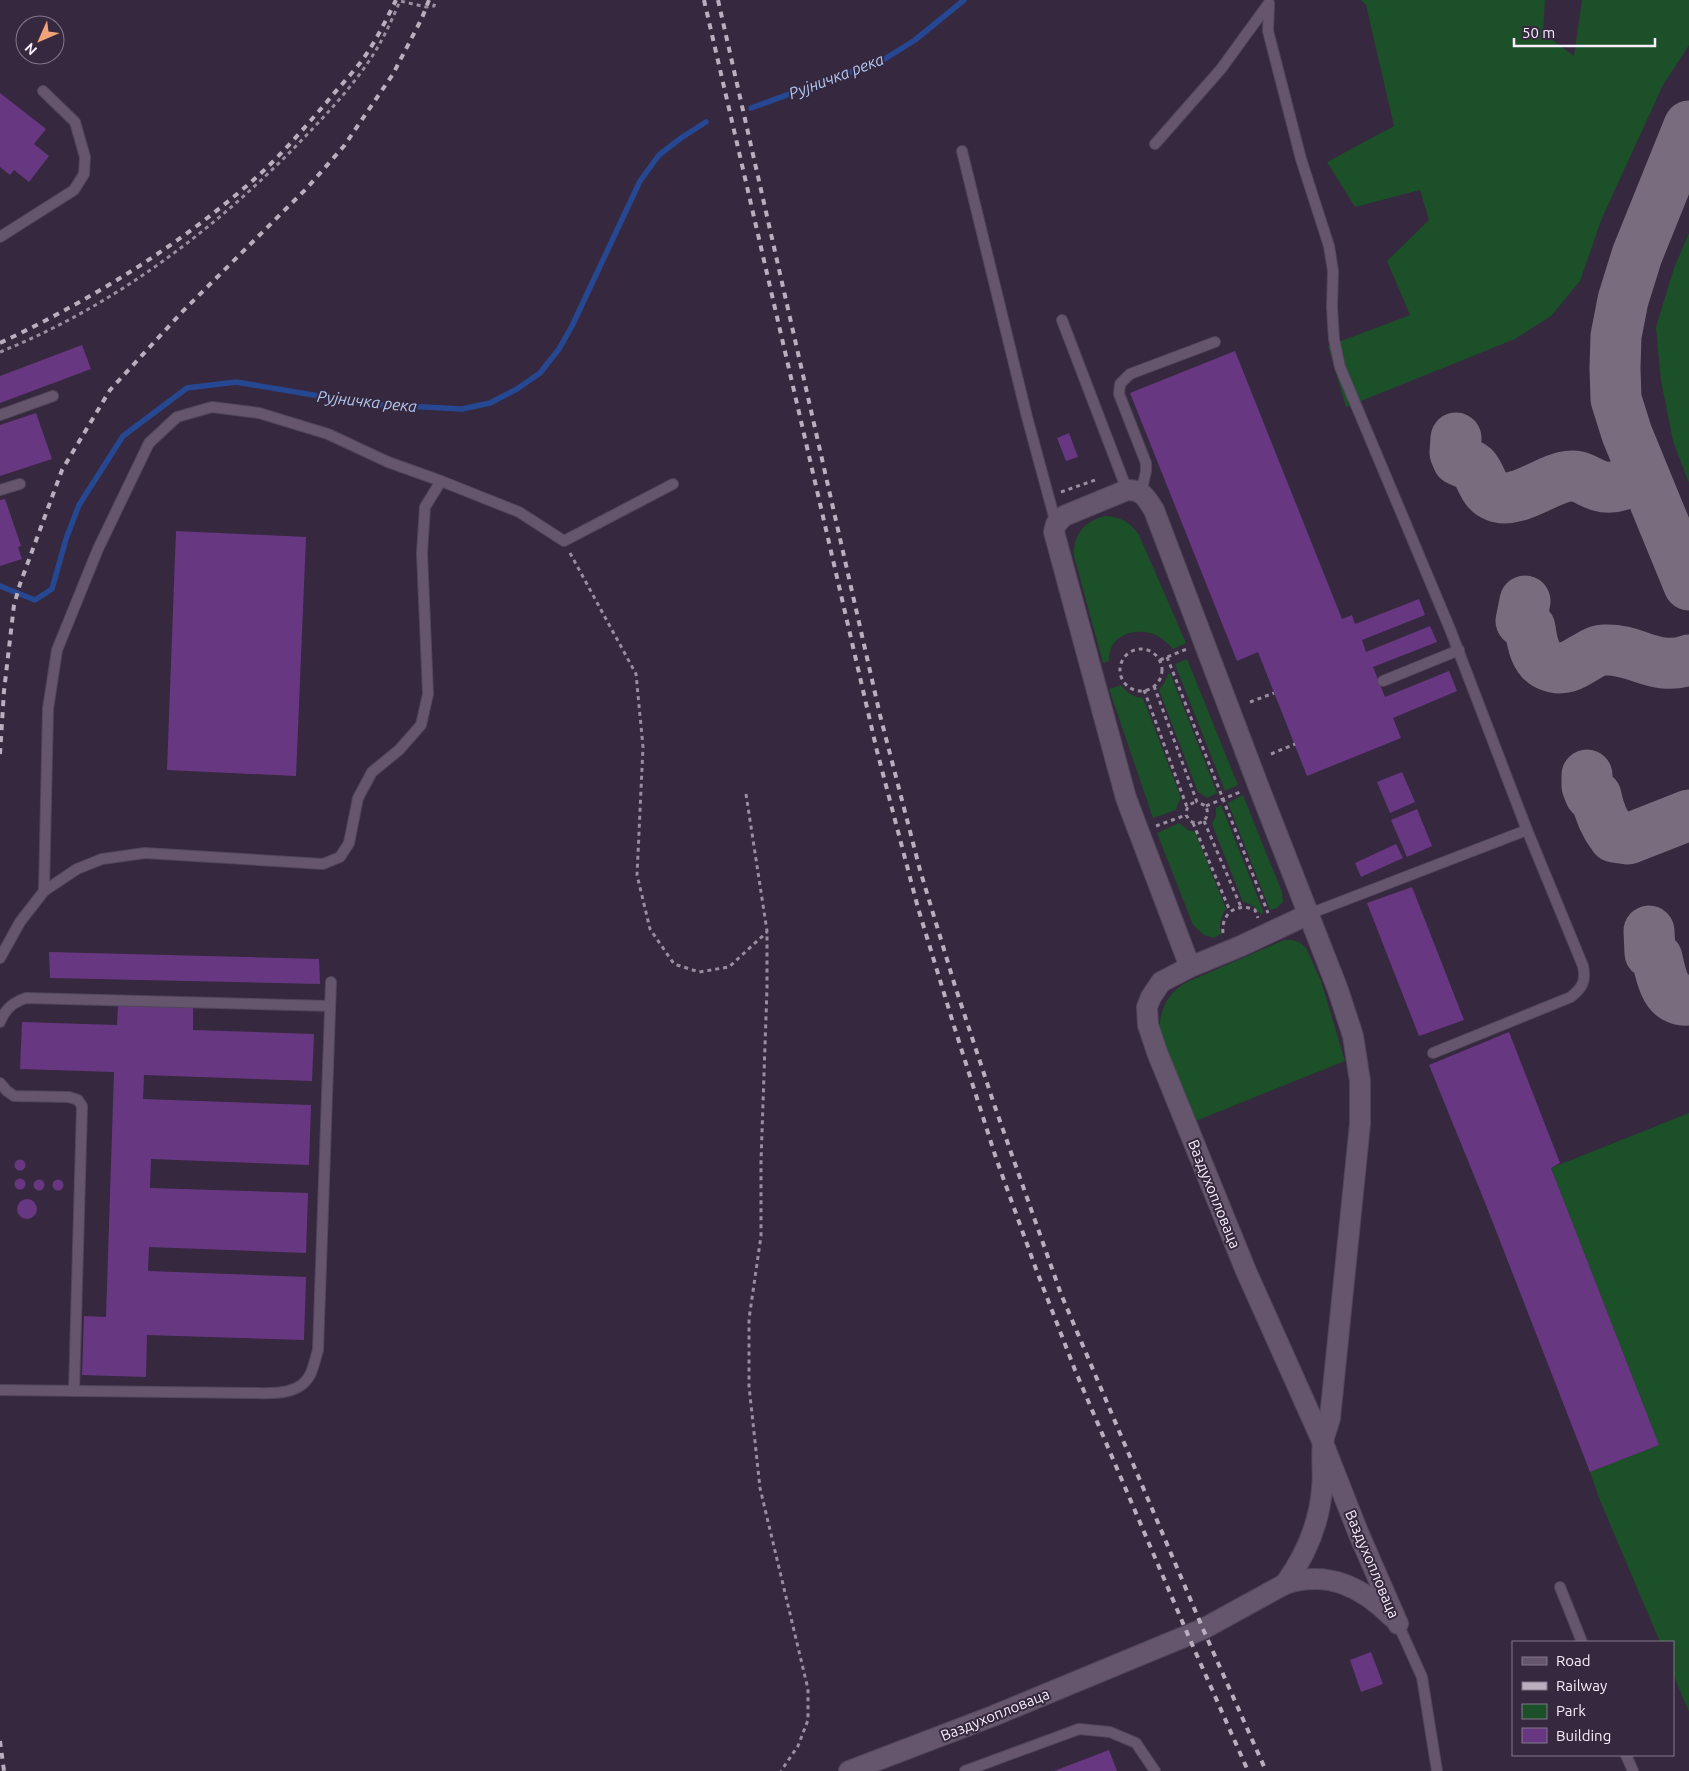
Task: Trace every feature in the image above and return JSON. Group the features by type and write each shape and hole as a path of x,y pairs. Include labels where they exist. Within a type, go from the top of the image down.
{"street":[{"path":"1190,967 1126,798 1054,532 1056,524 1064,516 1134,491 1154,510 1309,914 1353,1036 1360,1081 1361,1098 1330,1418 1322,1443 1322,1487 1315,1528 1308,1548 1285,1584"},
{"name":"Ваздухопловаца","path":"1309,914 1160,982 1151,997 1148,1007 1148,1025 1246,1271 1322,1443 1398,1624"},
{"name":"Ваздухопловаца","path":"849,1771 993,1716 1203,1629 1285,1584 1294,1581 1318,1579 1341,1582 1363,1592 1398,1624"}],"lane":[{"path":"1155,144 1221,69 1270,2"},
{"path":"1270,2 1268,31 1301,159 1329,246 1333,271 1332,308 1334,339 1340,367 1459,650 1527,830 1584,966 1584,984 1571,997 1433,1053"},
{"path":"0,237 74,190 84,174 85,156 75,122 43,91"},
{"path":"962,151 1027,417 1056,524"},
{"path":"1062,320 1134,491"},
{"path":"1134,491 1146,471 1146,463 1119,394 1120,384 1130,374 1215,342"},
{"path":"0,415 53,396"},
{"path":"44,891 48,709 57,650 98,549 150,443 177,417 212,407 259,413 328,434 388,462 519,512 564,541 673,484"},
{"path":"0,958 20,922 44,891 76,869 102,859 145,853 323,864 340,857 349,843 358,798 372,772 399,750 421,725 428,694 422,553 425,507 441,481"},
{"path":"0,490 20,484"},
{"path":"1383,681 1459,650"},
{"path":"1309,914 1527,830"},
{"path":"0,1390 284,1393 301,1386 311,1374 318,1350 331,982"},
{"path":"0,1022 6,1010 15,1001 26,998 330,1006"},
{"path":"0,1083 14,1096 69,1097 78,1100 82,1106 74,1391"},
{"path":"1560,1587 1582,1641"},
{"path":"1398,1624 1422,1676 1437,1771"},
{"path":"965,1771 1079,1728 1110,1732 1136,1743 1156,1771"},
{"path":"1626,1756 1632,1771"}],"path":[{"path":"0,352 26,342 87,310 147,272 219,219 273,170 335,107 369,61 388,29 400,1 426,7 434,6 436,0"},
{"path":"564,541 636,674 643,746 637,875 650,929 674,964 699,972 729,967 767,931"},
{"path":"1160,660 1190,648"},
{"path":"1136,649 1150,651 1160,660 1162,674 1154,686 1144,690 1137,690 1125,683 1121,676 1121,663 1125,656 1136,649"},
{"path":"1167,657 1270,916"},
{"path":"1154,686 1197,802"},
{"path":"1144,690 1187,807 1186,815 1193,823 1230,911"},
{"path":"1250,702 1274,693"},
{"path":"1271,754 1295,744"},
{"path":"1187,807 1193,802 1206,806 1245,790"},
{"path":"746,794 767,931 761,1236 749,1319 749,1386 760,1488 808,1688 808,1720 798,1746 782,1771"},
{"path":"1193,823 1197,824 1204,821 1208,815 1206,806"},
{"path":"1150,828 1186,815"},
{"path":"1204,821 1241,907"},
{"path":"1224,936 1222,926 1224,919 1230,911 1241,907 1254,910 1260,921"}],"green space":[{"path":"1361,0 1545,0 1543,33 1574,56 1582,0 1689,0 1689,45 1663,85 1602,218 1580,281 1551,316 1515,339 1346,407 1328,346 1410,315 1387,261 1429,220 1420,190 1355,207 1327,162 1394,126 1366,5"},
{"path":"1689,233 1689,483 1673,441 1661,381 1656,327 1674,268"},
{"path":"1105,516 1125,521 1139,535 1186,643 1173,649 1158,636 1150,633 1133,632 1125,635 1113,644 1109,661 1103,663 1074,556 1074,548 1081,530 1091,521"},
{"path":"1187,659 1238,785 1225,791 1175,664"},
{"path":"1170,673 1217,793 1207,798 1198,792 1159,690"},
{"path":"1121,685 1130,694 1143,698 1181,798 1176,810 1153,818 1109,689"},
{"path":"1243,795 1282,892 1283,902 1277,908 1270,910 1228,803"},
{"path":"1221,805 1264,913 1261,914 1250,904 1243,902 1212,824 1216,816 1216,808"},
{"path":"1179,823 1188,830 1195,832 1226,909 1220,921 1221,934 1214,938 1204,935 1193,925 1157,833"},
{"path":"1284,940 1293,940 1306,948 1321,981 1345,1061 1193,1122 1159,1032 1165,1004 1173,993 1185,983"},
{"path":"1689,1113 1689,1712 1674,1676 1674,1641 1660,1641 1599,1498 1590,1472 1659,1445 1551,1168"}],"building":[{"path":"0,93 46,129 34,144 49,156 29,182 14,170 10,175 0,167"},
{"path":"82,345 91,369 0,403 0,376"},
{"path":"1235,351 1342,619 1352,615 1355,624 1419,599 1425,615 1362,640 1366,652 1430,626 1437,642 1373,667 1385,697 1449,671 1457,691 1393,718 1401,738 1307,776 1258,652 1237,661 1130,393"},
{"path":"36,413 52,459 0,476 0,425"},
{"path":"1069,433 1078,457 1066,461 1057,438"},
{"path":"5,499 21,546 18,547 22,559 0,566 0,500"},
{"path":"176,531 306,537 296,776 167,770"},
{"path":"1402,772 1415,802 1390,813 1377,782"},
{"path":"1417,809 1432,846 1407,857 1391,820"},
{"path":"1396,844 1403,858 1361,877 1355,863"},
{"path":"1412,887 1464,1020 1419,1036 1367,903"},
{"path":"49,952 319,959 320,984 50,978"},
{"path":"118,1005 193,1007 193,1030 314,1034 312,1081 144,1075 143,1099 311,1105 309,1165 151,1159 150,1188 308,1193 306,1253 149,1247 148,1271 306,1277 304,1340 147,1335 146,1377 82,1375 84,1316 106,1317 114,1072 20,1069 22,1022 117,1025"},
{"path":"1509,1032 1560,1163 1551,1168 1659,1445 1590,1472 1429,1065"},
{"path":"20,1159 26,1165 20,1171 14,1165"},
{"path":"20,1178 26,1184 20,1190 14,1184"},
{"path":"39,1179 45,1185 39,1191 33,1185"},
{"path":"58,1179 64,1185 58,1191 52,1185"},
{"path":"27,1199 34,1202 37,1209 34,1216 27,1219 20,1216 17,1209 20,1202"},
{"path":"1371,1652 1383,1684 1361,1692 1350,1660"},
{"path":"1109,1750 1117,1771 1054,1771"}],"waterway":[{"name":"Рујничка река","path":"751,108 883,60 915,40 964,0"},
{"name":"Рујничка река","path":"0,586 35,600 52,589 66,539 79,505 123,436 187,388 236,382 367,404 462,409 490,403 517,389 540,373 559,349 572,326 640,181 659,155 706,122"}],"taxiway":[{"path":"1689,126 1637,255 1623,300 1616,336 1615,368 1616,399 1627,434 1689,585"},
{"path":"1456,438 1455,453 1458,460 1474,467 1488,491 1495,496 1503,498 1520,495 1564,477 1575,476 1600,486 1612,487 1643,474"},
{"path":"1525,601 1521,621 1530,628 1533,645 1541,660 1550,666 1558,668 1572,665 1597,651 1604,650 1626,652 1656,662 1677,663 1689,660"},
{"path":"1587,775 1587,786 1590,794 1596,796 1602,818 1614,837 1628,839 1689,815"},
{"path":"1649,931 1650,953 1657,958 1660,972 1669,993 1681,1000 1689,1000"}],"railway":[{"path":"0,343 69,308 136,268 199,224 259,175 294,140 359,65 377,38 396,0"},
{"path":"0,754 4,691 14,605 62,470 110,390 183,311 307,188 344,146 393,74 422,18 429,0"},
{"path":"704,0 877,751 918,908 954,1026 996,1158 1075,1370 1248,1771"},
{"path":"718,0 880,715 920,870 955,986 995,1107 1061,1294 1203,1629 1266,1771"},
{"path":"0,1741 4,1771"}]}
